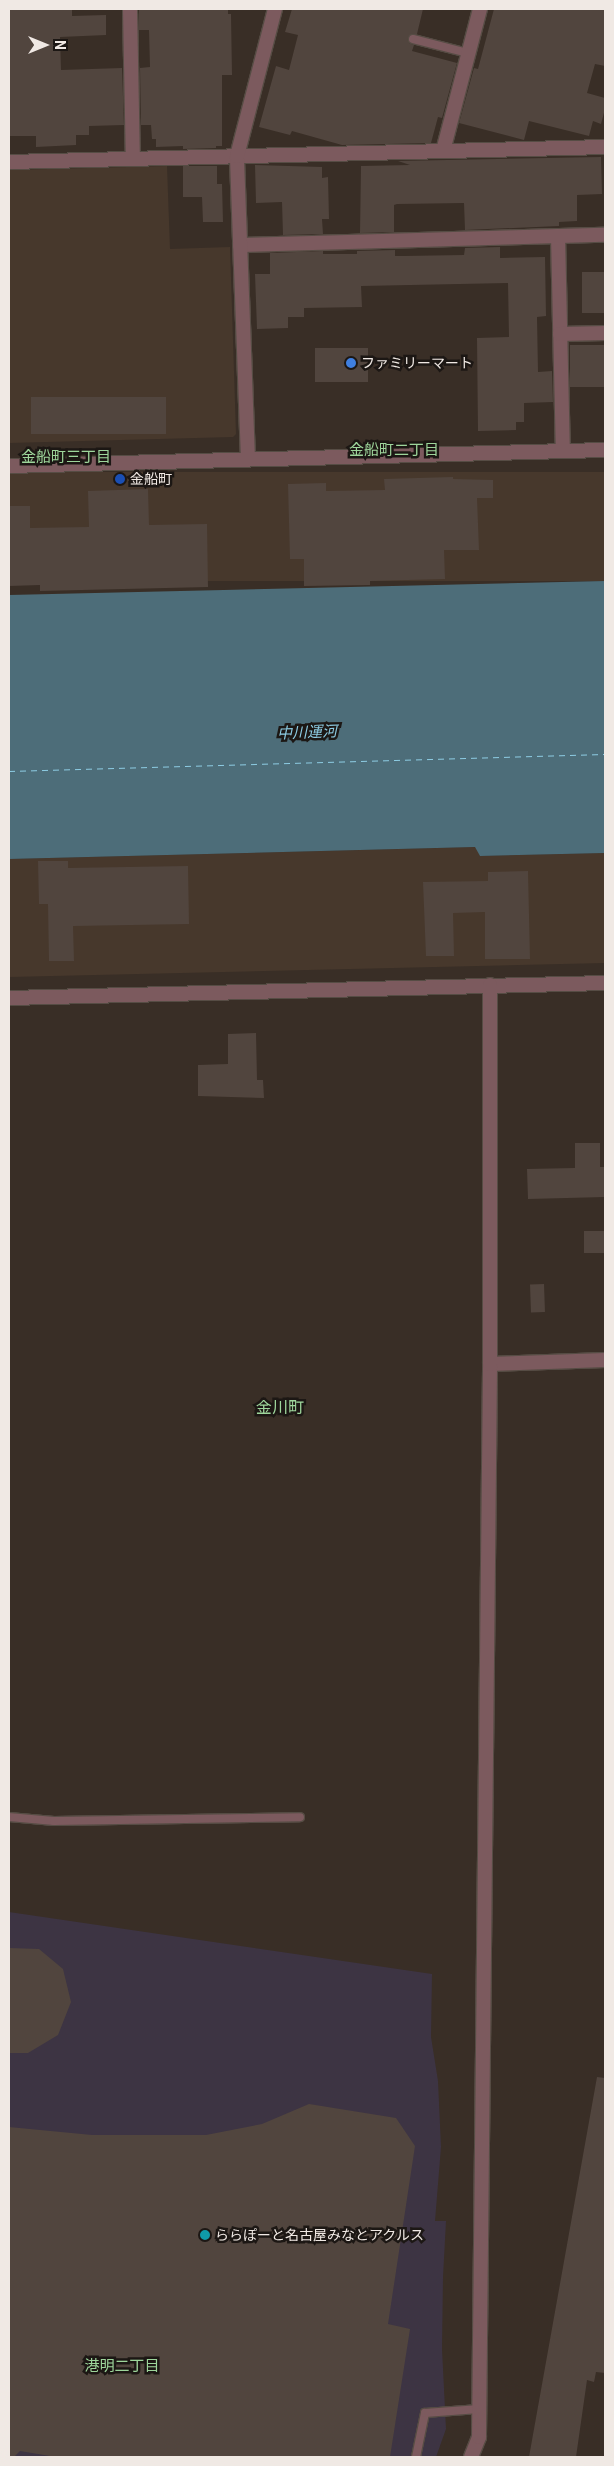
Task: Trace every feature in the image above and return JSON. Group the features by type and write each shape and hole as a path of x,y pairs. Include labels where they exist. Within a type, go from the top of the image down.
{"street":[{"path":"130,9 133,159"},
{"path":"248,459 236,156 275,9"},
{"path":"443,152 480,9"},
{"path":"9,162 605,147"},
{"path":"240,245 605,235"},
{"path":"558,236 564,451"},
{"path":"560,334 605,333"},
{"path":"9,466 605,450"},
{"path":"9,998 605,983"},
{"path":"472,2457 479,2437 490,1364 490,985"},
{"path":"490,1364 605,1360"}],"lane":[{"path":"413,39 468,53"},
{"path":"9,1817 54,1821 300,1817"},
{"path":"416,2457 425,2413 479,2409"}],"shaded area":[{"path":"167,166 170,249 230,247 236,434 233,437 9,443 9,170"},
{"path":"9,472 605,472 605,581 9,581"},
{"path":"476,847 480,856 605,853 605,963 9,977 9,859"},
{"path":"9,1912 432,1974 431,2037 438,2081 441,2147 435,2221 446,2221 442,2349 446,2429 436,2457 9,2457"}],"water":[{"name":"中川運河","path":"605,581 605,853 480,856 475,847 9,859 9,595"}],"building":[{"path":"9,9 72,9 72,16 106,15 106,35 60,37 61,70 122,68 124,125 89,126 89,135 76,135 76,145 36,147 36,136 9,136"},
{"path":"139,9 228,9 228,14 231,14 232,75 222,75 222,146 216,146 216,148 183,149 183,146 156,147 156,139 152,139 151,125 141,125 140,68 150,67 149,30 139,30"},
{"path":"292,9 423,9 417,34 411,34 408,37 409,43 414,45 412,51 457,63 442,118 438,117 431,143 342,145 292,131 290,135 259,127 276,66 289,70 298,35 285,32"},
{"path":"494,9 605,9 605,66 595,64 587,93 605,98 605,109 601,124 593,121 589,136 529,121 524,140 459,123 474,68 478,69"},
{"path":"601,157 602,194 577,195 577,221 559,222 559,226 465,230 464,203 397,204 394,205 394,232 360,233 361,166 410,165 398,161"},
{"path":"255,165 322,167 322,178 328,177 329,219 322,219 323,234 283,235 282,202 256,203"},
{"path":"183,166 217,166 217,184 222,184 223,222 203,222 202,197 183,197"},
{"path":"500,247 500,258 545,257 546,316 537,317 538,372 552,371 553,402 524,403 524,422 516,422 516,430 478,431 477,338 509,337 508,283 361,286 362,307 304,308 304,317 288,317 288,328 257,329 255,274 270,274 270,253 323,251 323,254 357,254 357,251 395,250 395,256 464,255 465,248"},
{"path":"582,272 605,272 605,313 582,313"},
{"path":"570,345 605,345 605,387 570,387"},
{"path":"315,348 368,348 368,382 315,382"},
{"path":"31,397 166,397 166,434 31,434"},
{"path":"453,477 453,479 493,480 493,498 477,498 479,550 444,550 445,579 370,581 370,585 304,586 304,559 290,559 288,484 326,483 326,491 385,490 384,479"},
{"path":"148,489 149,525 207,524 208,587 40,591 40,585 9,586 9,506 30,506 30,528 89,527 88,491"},
{"path":"38,861 68,861 68,868 188,866 189,924 73,926 74,961 49,961 48,904 39,904"},
{"path":"528,871 530,959 485,959 485,912 453,913 454,956 426,956 423,882 488,881 488,872"},
{"path":"256,1033 257,1080 263,1080 264,1098 198,1096 198,1065 228,1064 228,1034"},
{"path":"575,1143 600,1143 600,1167 605,1167 605,1197 528,1199 527,1169 575,1168"},
{"path":"584,1231 605,1231 605,1253 584,1253"},
{"path":"530,1284 544,1284 545,1312 531,1312"},
{"path":"9,1948 39,1949 63,1969 71,2002 58,2035 28,2053 9,2053"},
{"path":"597,2077 605,2078 605,2373 596,2372 594,2382 587,2380 576,2457 529,2457"},
{"name":"ららぽーと名古屋みなとアクルス","path":"309,2104 396,2118 415,2146 388,2324 410,2329 390,2457 56,2457 20,2451 14,2457 9,2457 9,2127 92,2135 206,2135 262,2124"}],"ferry route":[{"path":"9,771 605,754"}],"place":[{"name":"ファミリーマート","path":"351,363"},
{"name":"金船町","path":"120,479"},
{"name":"ららぽーと名古屋みなとアクルス","path":"205,2235"}],"district":[{"name":"金船町二丁目","path":"394,451"},
{"name":"金船町三丁目","path":"66,458"},
{"name":"金川町","path":"280,1408"},
{"name":"港明二丁目","path":"122,2367"}]}
